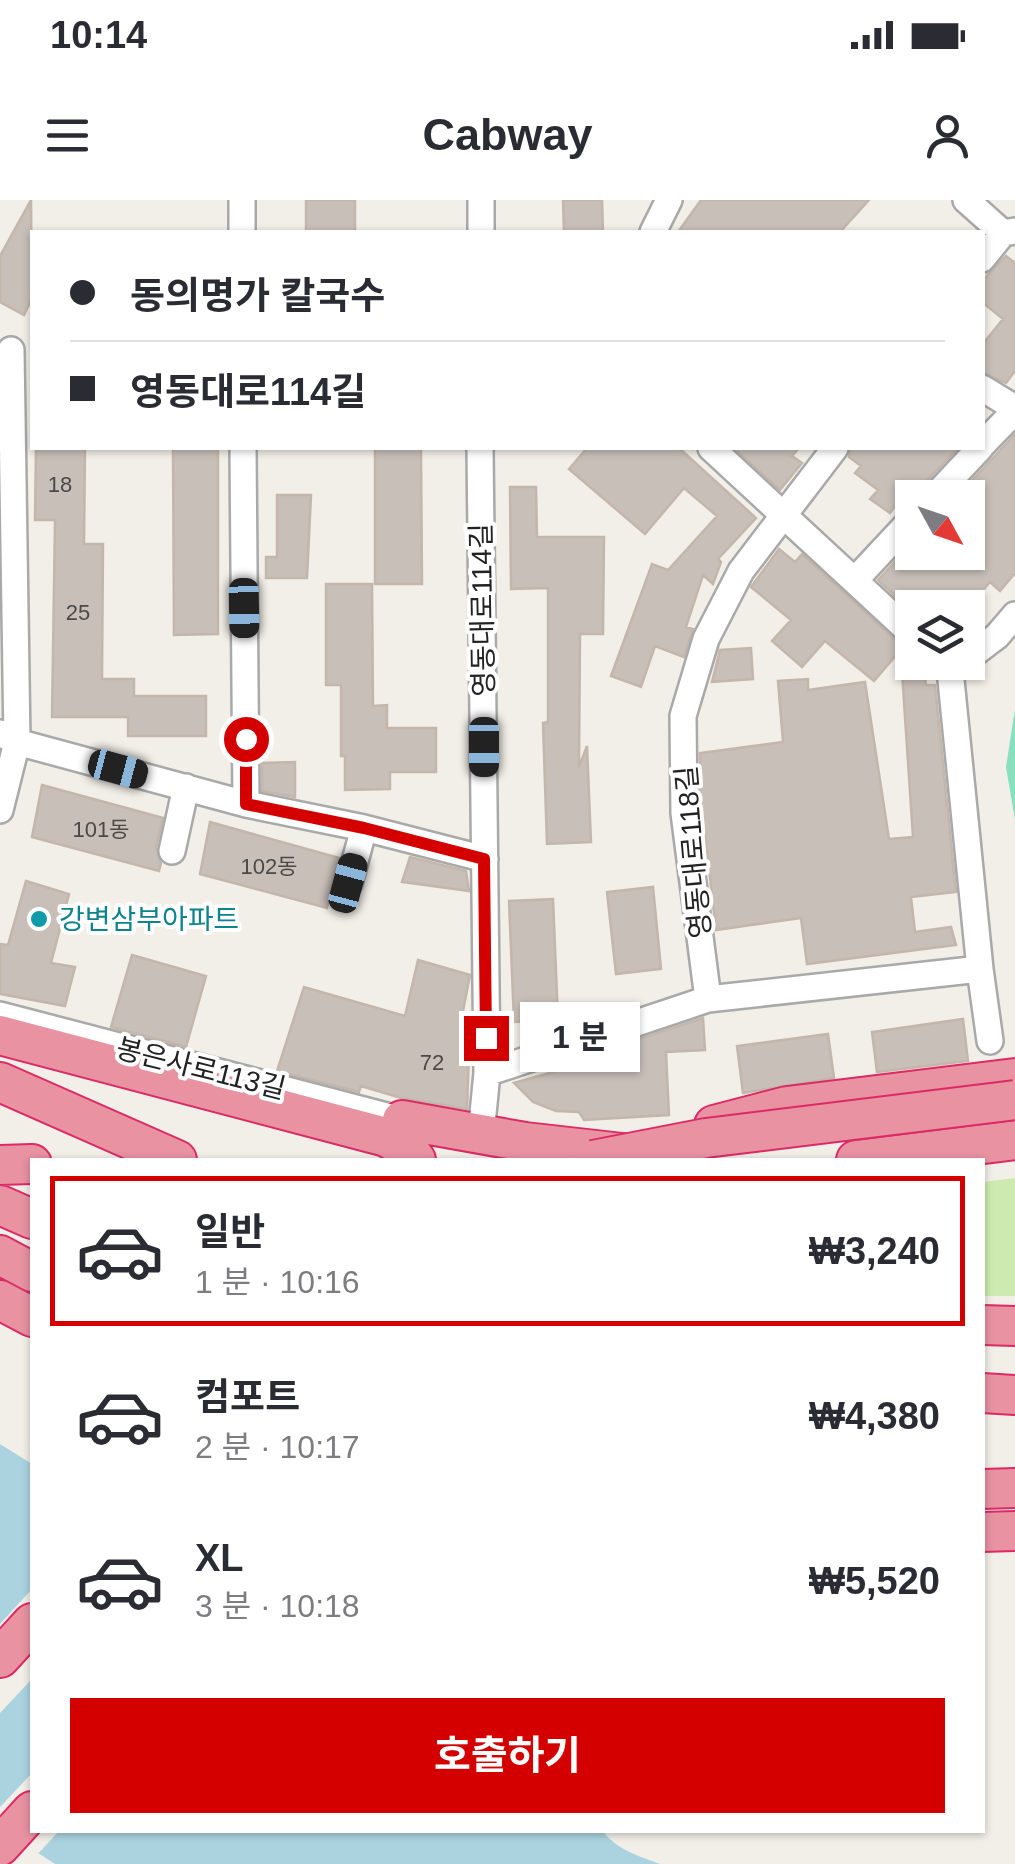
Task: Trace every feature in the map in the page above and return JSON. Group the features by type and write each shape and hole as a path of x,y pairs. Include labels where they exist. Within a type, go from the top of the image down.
{"highway":[{"path":"0,1035 386,1137 409,1150 415,1158"},
{"path":"604,1156 788,1106 1015,1078"},
{"path":"0,1082 172,1158"},
{"path":"604,1156 706,1138 1015,1100"},
{"path":"402,1120 604,1156 636,1158"},
{"path":"872,1158 1015,1140"},
{"path":"0,1204 30,1218"},
{"path":"0,1256 30,1271"},
{"path":"0,1300 30,1316"},
{"path":"985,1325 1015,1326"},
{"path":"985,1393 1015,1395"},
{"path":"985,1489 1015,1488"},
{"path":"985,1532 1015,1531"},
{"path":"0,1658 30,1625"},
{"path":"0,1846 30,1813"}],"street":[{"path":"242,200 242,230"},
{"path":"480,230 481,200"},
{"path":"654,230 669,200"},
{"path":"966,200 1009,232 985,256"},
{"path":"0,810 9,738 14,348"},
{"path":"985,390 1015,409 985,443"},
{"path":"242,450 246,804"},
{"name":"영동대로114길","path":"480,450 487,1073 481,1134"},
{"path":"712,450 895,618"},
{"name":"영동대로118길","path":"708,999 684,813 683,716 706,639 741,571 833,450"},
{"path":"950,480 978,450"},
{"path":"855,580 895,537"},
{"path":"985,644 1015,615"},
{"path":"956,680 980,969 990,1041"},
{"path":"9,738 246,804 364,828 484,859"},
{"path":"172,851 186,787"},
{"path":"348,883 364,828"},
{"path":"487,1073 708,999 980,969"},
{"name":"봉은사로113길","path":"0,1016 402,1120"}],"green space":[{"path":"1015,709 1015,820 1006,767"},
{"path":"1015,1178 1015,1296 985,1296 985,1182"}],"water":[{"path":"0,1444 30,1463 30,1833 604,1833 621,1847 660,1864 55,1864 38,1853 43,1848 0,1819"}],"pier":[{"path":"30,1591 30,1681 0,1713 0,1624"},
{"path":"30,1775 30,1833 57,1833 35,1857 36,1849 0,1825 0,1807"}],"building":[{"path":"31,200 30,302 24,315 0,302 0,256"},
{"path":"306,200 355,200 355,230 306,230"},
{"path":"563,200 602,200 603,230 564,230"},
{"path":"701,200 869,200 842,230 679,230"},
{"path":"1006,256 1015,263 1015,371 1006,383 985,373 985,341 1003,319 985,304 985,278"},
{"path":"1015,434 1015,573 1000,591 990,582 983,590 895,590 895,596 878,580 895,562 895,570 985,570 985,480 973,480"},
{"path":"36,450 85,450 84,544 103,544 102,679 134,679 134,696 206,696 206,736 128,736 128,717 52,717 55,520 35,520"},
{"path":"173,450 218,450 218,634 174,635"},
{"path":"375,450 421,450 422,584 375,584"},
{"path":"585,450 681,450 756,518 718,559 721,562 713,584 703,575 686,627 693,629 684,657 655,646 641,687 611,676 652,564 668,570 717,516 684,488 645,534 569,469"},
{"path":"736,450 797,450 792,456 802,463 780,490"},
{"path":"851,450 956,450 928,480 895,480 895,506 890,513 870,499 878,490 855,473 861,466 849,457"},
{"path":"510,487 536,487 537,537 604,537 603,634 580,634 579,767 587,746 591,842 547,844 543,723 548,722 548,588 511,589"},
{"path":"277,495 311,495 307,578 266,578 266,557 277,557"},
{"path":"779,549 795,562 802,554 895,640 895,656 874,681 825,641 802,667 772,641 791,620 751,587"},
{"path":"326,584 372,584 373,706 387,705 387,728 436,728 436,772 390,772 390,789 345,790 341,685 326,685"},
{"path":"751,648 753,679 712,682 720,650"},
{"path":"808,679 808,690 865,682 889,839 913,837 903,680 925,680 926,685 935,685 956,892 911,897 915,932 951,927 956,945 807,964 801,918 716,930 700,791 700,753 783,742 778,681"},
{"path":"295,762 295,797 262,791 262,763"},
{"path":"42,785 163,818 156,848 161,863 159,871 32,837"},
{"path":"210,822 339,858 327,908 200,874"},
{"path":"410,857 466,871 469,891 402,882"},
{"name":"강변삼부아파트","path":"26,881 69,894 51,963 75,967 65,1006 0,994 0,944 8,945"},
{"path":"653,887 661,969 616,974 607,892"},
{"path":"553,899 558,1020 514,1022 509,901"},
{"path":"132,955 206,976 186,1047 111,1027"},
{"path":"418,960 470,975 462,1016 470,1027 467,1109 401,1098 361,1086 359,1092 277,1071 304,987 405,1016"},
{"path":"703,1018 705,1050 666,1052 669,1115 584,1120 579,1112 556,1111 533,1102 514,1083 578,1065 637,1062 636,1040"},
{"path":"963,1019 968,1061 877,1072 872,1032"},
{"path":"828,1034 834,1078 743,1093 737,1046"}],"place":[{"name":"강변삼부아파트","path":"39,919"}],"route":[{"path":"246,739 246,804 364,828 484,859 486,1038"}]}
